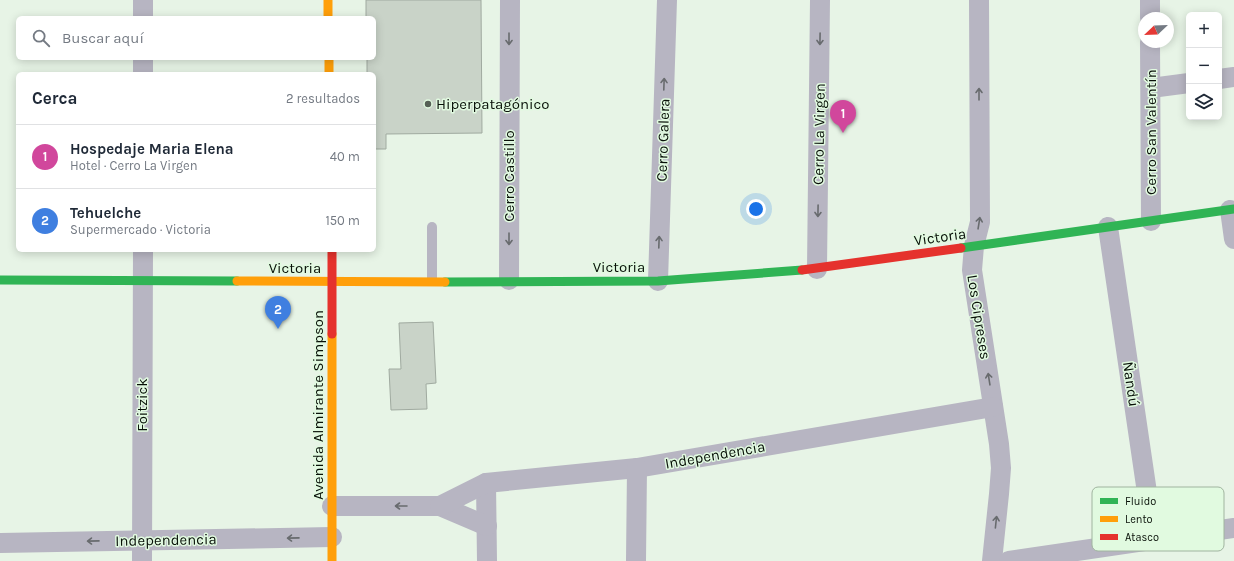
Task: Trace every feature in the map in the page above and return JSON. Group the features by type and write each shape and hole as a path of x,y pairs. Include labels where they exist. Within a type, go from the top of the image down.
{"street":[{"path":"143,0 143,16"},
{"path":"328,0 328,16"},
{"name":"Cerro Castillo","path":"509,280 510,0"},
{"name":"Cerro Galera","path":"658,281 667,0"},
{"name":"Cerro La Virgen","path":"817,269 820,0"},
{"name":"Los Cipreses","path":"979,0 980,222 974,246 972,270 1001,468 992,561"},
{"path":"1150,0 1150,12"},
{"name":"Cerro San Valentín","path":"1150,48 1151,221"},
{"path":"143,60 143,72"},
{"path":"329,60 329,72"},
{"path":"1222,79 1234,77"},
{"path":"1150,88 1186,83"},
{"path":"1232,210 1234,239"},
{"name":"Victoria","path":"0,280 333,282 509,280 658,281 817,269 1232,210"},
{"name":"Ñandú","path":"1108,227 1146,487"},
{"name":"Foitzick","path":"142,252 142,561"},
{"name":"Avenida Almirante Simpson","path":"332,252 332,561"},
{"name":"Independencia","path":"440,506 486,483 637,468 993,407"},
{"path":"636,561 637,468"},
{"path":"486,483 487,561"},
{"name":"Independencia","path":"332,506 440,506 487,526"},
{"path":"1224,530 1234,528"},
{"name":"Independencia","path":"0,543 332,537"},
{"path":"1009,561 1092,549"}],"lane":[{"path":"432,227 432,281"}],"building":[{"name":"Hiperpatagónico","path":"366,0 481,0 482,133 386,134 386,149 376,149 376,72 367,72 367,60 376,60 376,16 366,16"},
{"path":"433,322 436,383 426,384 427,409 391,410 389,369 401,369 399,323"}],"traffic: fast":[{"path":"961,248 1234,209"},
{"path":"445,282 658,281 802,270"},
{"path":"0,280 237,281"}],"traffic: slow":[{"path":"328,0 328,16"},
{"path":"329,60 329,72"},
{"path":"237,281 445,282"},
{"path":"332,334 332,561"}],"traffic: jam":[{"path":"802,270 961,248"},
{"path":"332,252 332,334"}],"place":[{"name":"Hiperpatagónico","path":"428,104"},
{"name":"Hospedaje Maria Elena","path":"843,133"},
{"name":"Tehuelche","path":"278,329"}]}
